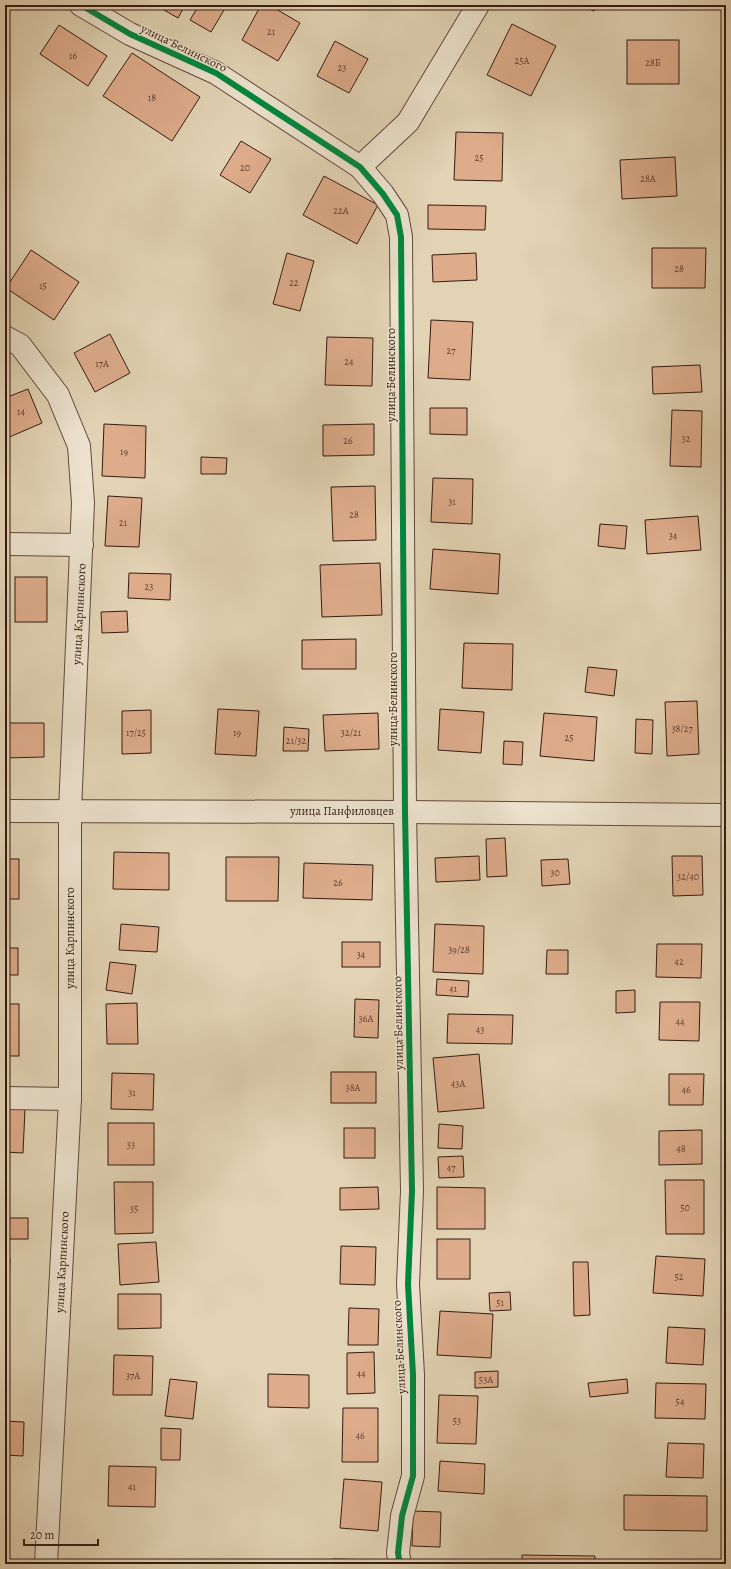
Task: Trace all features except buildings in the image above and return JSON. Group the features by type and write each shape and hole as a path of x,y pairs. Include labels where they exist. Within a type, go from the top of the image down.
{"street":[{"name":"улица Белинского","path":"81,5 130,34 216,73 360,167 383,194 396,215 401,237 405,812 412,1191 408,1284 413,1375 413,1476 402,1516 398,1553 400,1564"},
{"path":"360,167 408,122 478,5"},
{"name":"улица Карпинского","path":"5,337 20,345 58,395 78,446 83,503 70,811 70,1099 46,1564"},
{"path":"5,544 82,546"},
{"name":"улица Панфиловцев","path":"5,811 405,812 726,815"},
{"path":"5,1098 70,1099"}],"cycle path":[{"path":"81,5 130,34 216,73 360,167 383,194 397,215 401,237 405,812 412,1191 408,1284 413,1375 413,1476 402,1516 398,1553 400,1564"}]}
